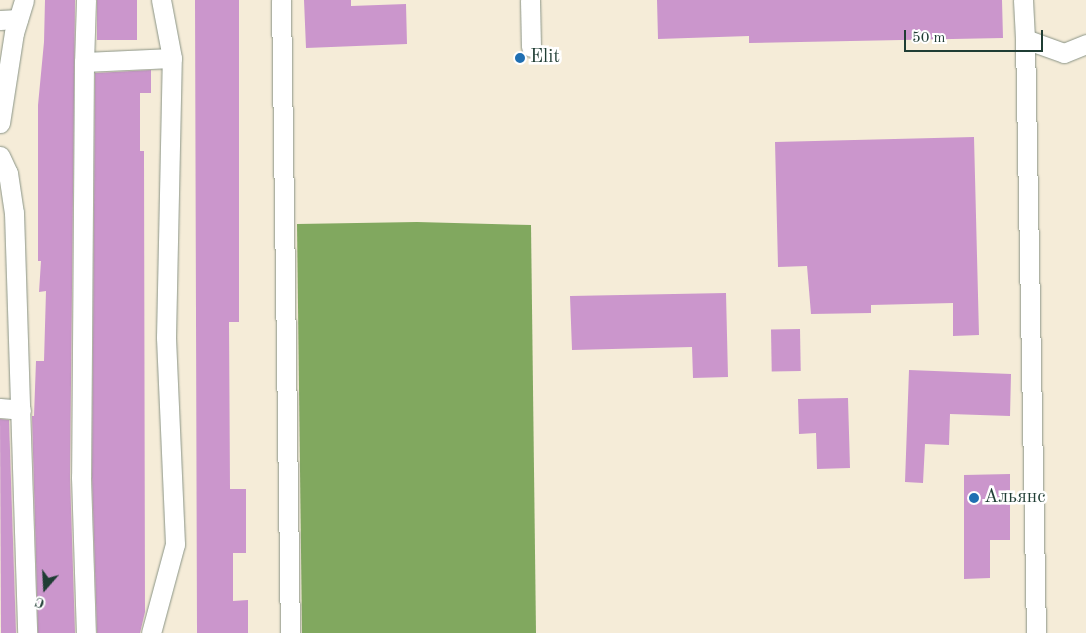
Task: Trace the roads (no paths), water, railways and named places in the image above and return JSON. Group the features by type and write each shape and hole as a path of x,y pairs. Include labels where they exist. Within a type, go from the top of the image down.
{"street":[{"path":"0,123 9,20 24,0"},
{"path":"86,0 81,477 86,633"},
{"path":"151,633 176,544 166,337 172,58 161,0"},
{"path":"281,0 290,633"},
{"path":"530,0 531,47"},
{"path":"1023,0 1036,633"},
{"path":"1025,39 1064,53 1086,44"},
{"path":"84,62 172,58"},
{"path":"0,156 8,173 14,213 27,633"},
{"path":"0,408 21,410"}],"place":[{"name":"Elit","path":"520,58"},
{"name":"Альянс","path":"974,498"}]}
